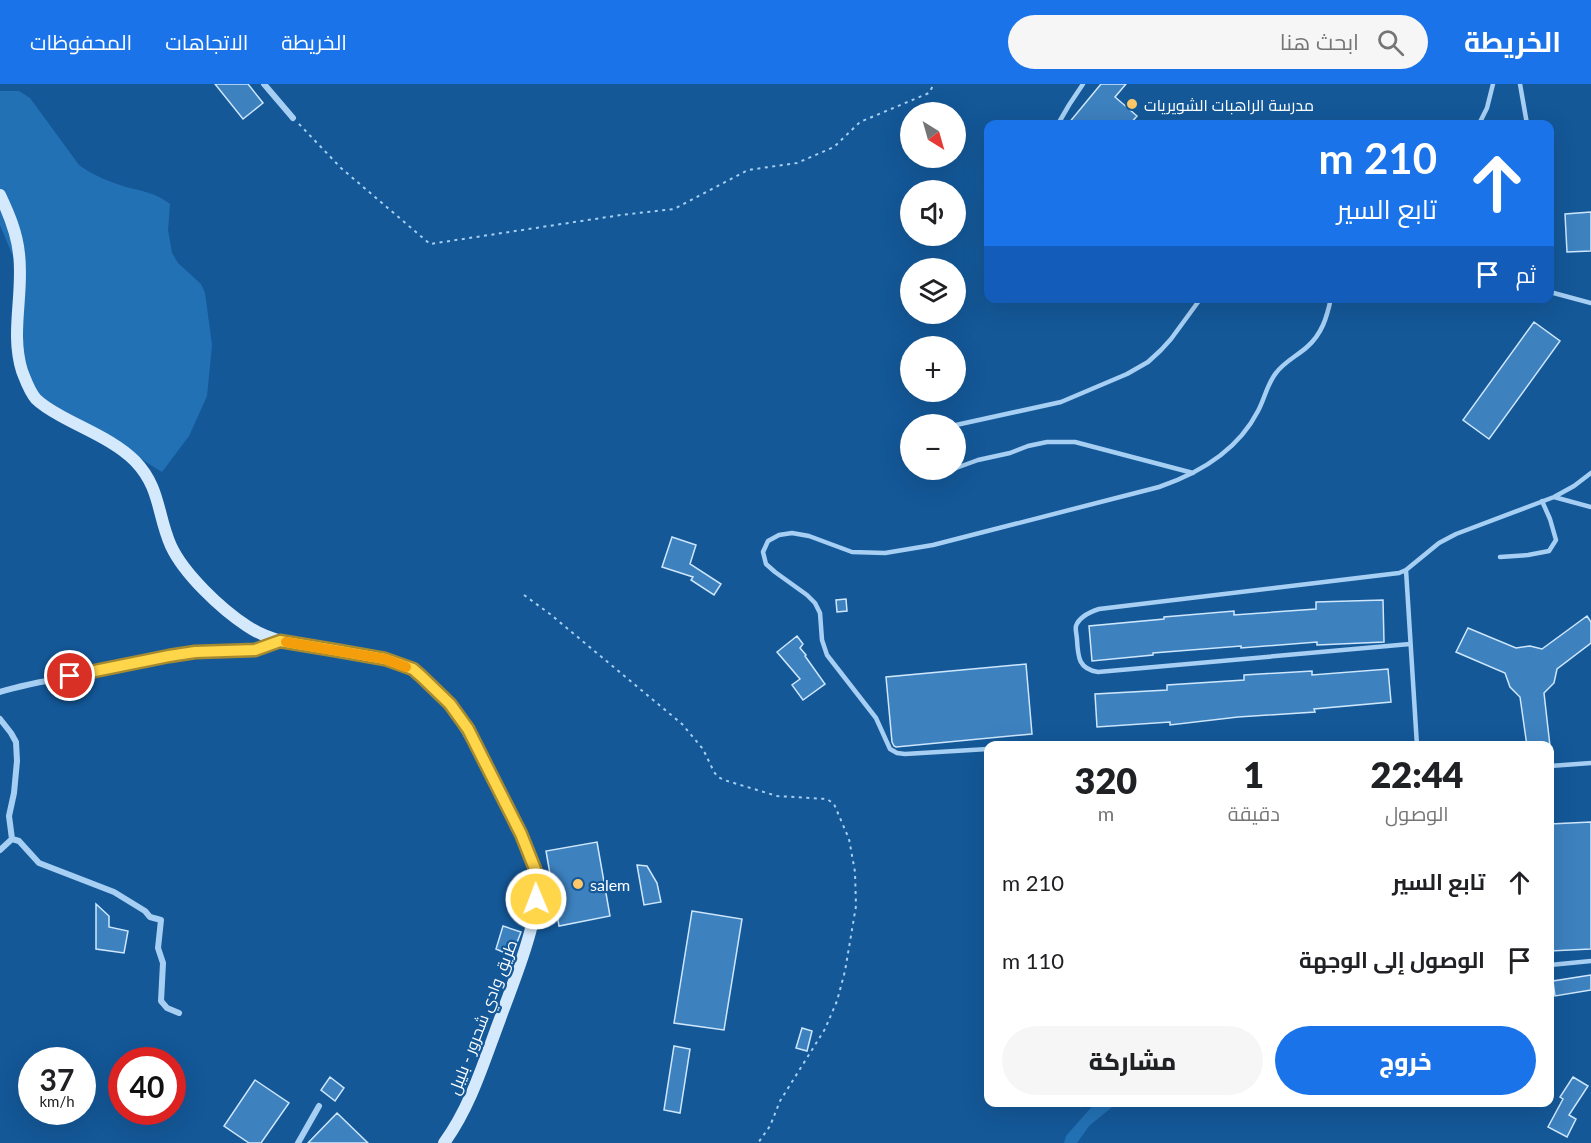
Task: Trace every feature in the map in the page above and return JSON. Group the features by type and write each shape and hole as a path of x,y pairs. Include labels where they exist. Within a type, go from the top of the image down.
{"street":[{"path":"264,84 293,118"},
{"name":"طريق وادي شحرور - بليبل","path":"0,195 16,235 20,256 17,348 28,387 34,396 43,405 100,437 134,460 152,483 165,529 178,559 199,584 230,614 250,628 280,641 385,659 413,669 421,676 450,704 468,729 521,834 535,869 536,899 528,942 478,1079 465,1108 444,1143"},
{"path":"0,692 55,678 86,674 159,657 195,652 255,650 280,641"},
{"path":"0,719 16,742 14,793 9,816 12,838"},
{"path":"0,850 12,838"},
{"path":"12,838 19,841 39,863 114,892 145,911 150,917 161,920 158,948 163,963 161,1001 167,1008 179,1013"},
{"path":"298,1143 319,1107"}],"lane":[{"path":"1060,120 1083,84"},
{"path":"1481,120 1487,108 1493,84"},
{"path":"1520,84 1526,120"},
{"path":"1554,293 1591,303"},
{"path":"966,423 1061,402 1127,374 1148,362 1161,350 1197,303"},
{"path":"984,749 905,754 897,753 891,748 876,718 827,655 822,640 820,613 815,603 766,564 764,552 768,541 779,535 792,533 809,536 852,552 885,554 933,545 1159,487 1193,473 1214,461 1246,429 1259,410 1276,373 1284,364 1308,347 1319,334 1327,319 1330,303"},
{"path":"966,464 1047,442 1075,442 1193,473"},
{"path":"1410,644 1098,672 1085,668 1080,662 1076,627 1081,618 1099,609 1399,573 1406,570 1432,548 1456,534 1554,497 1591,473"},
{"path":"1554,497 1591,507"},
{"path":"1500,557 1528,555 1549,550 1552,546 1556,540 1542,501"},
{"path":"1406,570 1417,741"},
{"path":"1554,766 1591,763"},
{"path":"1554,965 1591,962"}],"path":[{"path":"293,118 341,168 430,244 674,209 748,170 797,163 834,147 860,122 928,93 934,84"},
{"path":"524,595 682,724 703,749 718,777 777,796 827,799 838,811 849,839 855,872 856,906 845,971 837,1001 825,1029 780,1101 770,1126 758,1143"}],"shaded area":[{"path":"0,91 19,91 30,98 84,169 114,183 154,195 170,204 168,230 172,253 178,263 201,284 205,293 212,345 207,396 189,436 162,472 27,388 16,313 14,259 0,225"},
{"path":"1091,1107 1112,1107 1089,1126 1077,1143 1064,1143 1066,1136"}],"building":[{"path":"215,84 248,84 263,103 243,119"},
{"path":"1101,84 1126,84 1115,97 1137,116 1134,120 1071,120"},
{"path":"1591,212 1591,251 1567,252 1565,214"},
{"path":"1534,322 1560,341 1489,439 1463,420"},
{"path":"672,537 696,545 690,564 721,584 714,595 691,580 693,577 662,567"},
{"path":"846,599 847,611 837,612 836,600"},
{"path":"1383,600 1384,642 1317,645 1317,642 1241,648 1241,646 1153,653 1153,655 1092,661 1089,626 1234,611 1234,615 1316,609 1316,602"},
{"path":"1587,616 1591,622 1591,643 1557,669 1554,683 1544,693 1549,741 1526,741 1520,697 1510,687 1505,673 1456,652 1468,628 1516,648 1530,646 1542,649"},
{"path":"797,636 803,644 800,648 825,684 803,700 792,685 800,679 777,652"},
{"path":"1026,664 1032,734 894,746 886,677"},
{"path":"1388,669 1391,702 1314,709 1315,712 1238,717 1170,725 1170,722 1097,727 1095,694 1167,690 1167,685 1244,680 1244,675 1312,671 1312,675"},
{"path":"1591,822 1591,949 1554,951 1554,824"},
{"name":"salem","path":"597,842 610,916 559,926 546,851"},
{"path":"637,865 647,866 657,883 661,902 644,905"},
{"path":"96,904 109,916 109,927 128,931 124,953 96,949"},
{"path":"692,911 742,919 724,1030 674,1023"},
{"path":"503,926 521,932 512,956 496,949"},
{"path":"1591,975 1591,990 1555,996 1554,981"},
{"path":"802,1028 812,1031 807,1051 796,1048"},
{"path":"674,1046 690,1049 680,1113 664,1110"},
{"path":"330,1077 344,1088 335,1101 321,1090"},
{"path":"1573,1077 1588,1086 1569,1115 1576,1119 1567,1137 1548,1127 1563,1099 1560,1097"},
{"path":"255,1080 289,1103 261,1143 249,1143 224,1126"},
{"path":"337,1113 368,1143 308,1143"}],"slow traffic":[{"path":"286,642 385,659 406,667"}],"place":[{"name":"مدرسة الراهبات الشويريات","path":"1132,104"},
{"name":"salem","path":"578,884"}],"route":[{"path":"70,676 127,663 195,652 255,650 280,641 385,659 413,669 450,704 468,729 521,834 535,869 536,899"}]}
